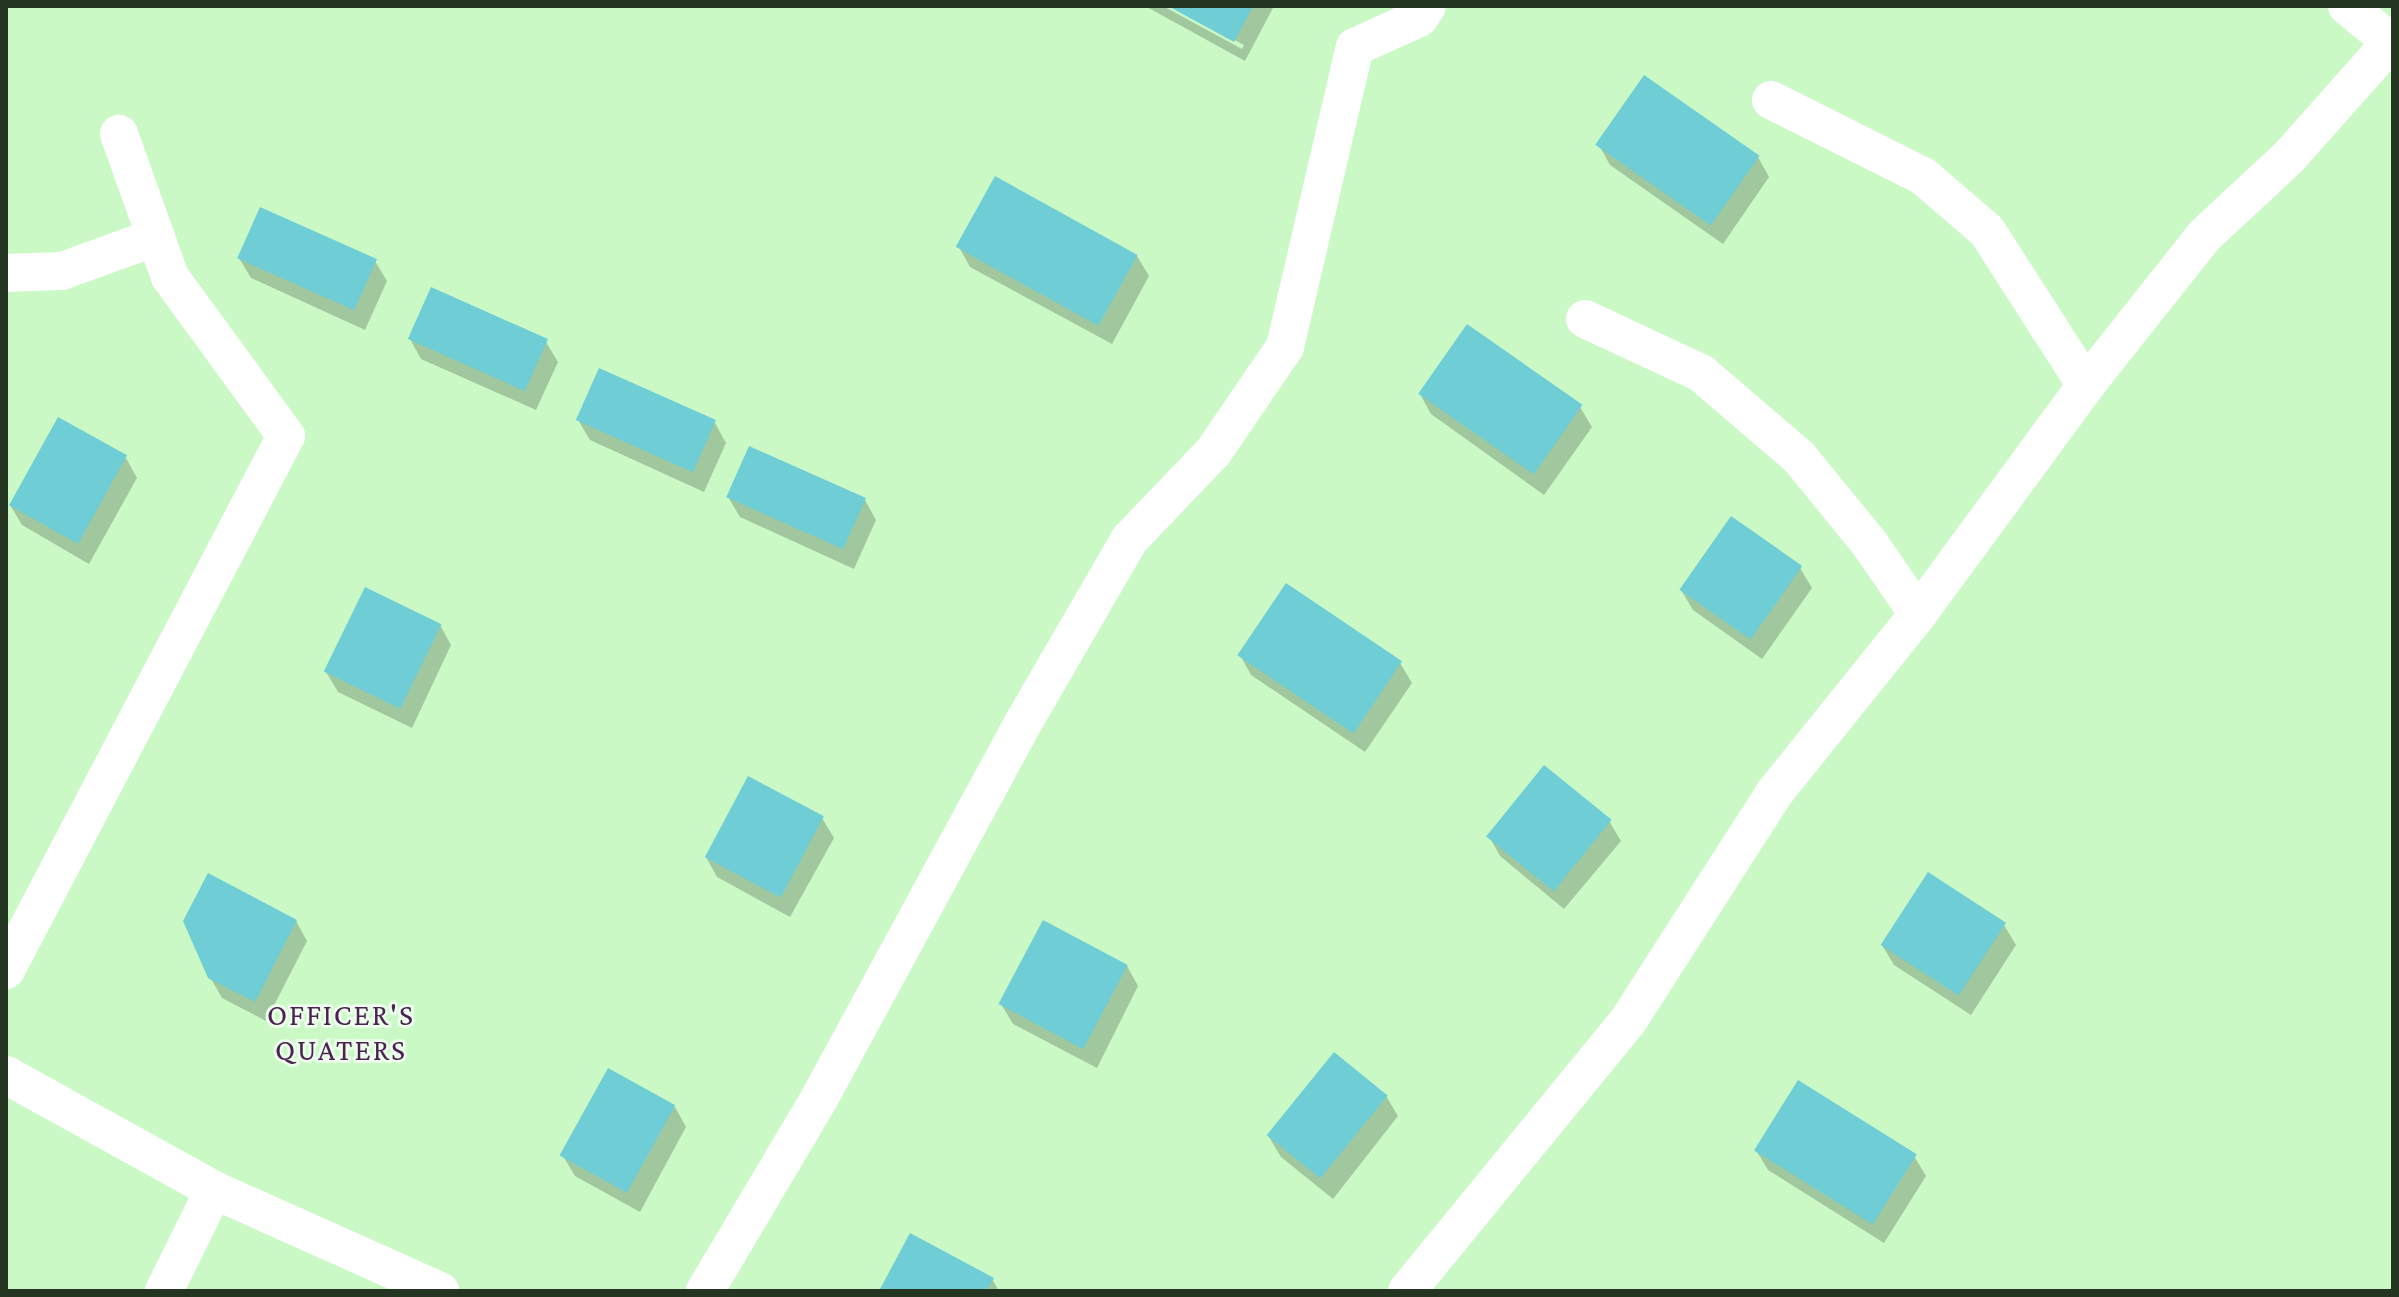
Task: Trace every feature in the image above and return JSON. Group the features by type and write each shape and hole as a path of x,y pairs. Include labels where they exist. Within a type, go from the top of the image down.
{"street":[{"path":"705,1291 820,1097 1019,730 1129,540 1214,451 1285,347 1355,47 1419,18 1427,6"},
{"path":"1407,1291 1628,1021 1775,792 1918,614 2086,385 2204,236 2289,157 2392,41 2347,6"},
{"path":"1771,100 1923,176 1987,231 2086,385"},
{"path":"6,970 286,436 170,277 119,134"},
{"path":"6,273 62,271 156,237"},
{"path":"1585,319 1701,373 1799,457 1870,544 1918,614"},
{"path":"6,1075 214,1190 440,1291"},
{"path":"164,1291 214,1190"}],"building":[{"path":"1168,6 1253,6 1234,42"},
{"path":"1644,75 1760,156 1711,226 1595,145"},
{"path":"995,176 1138,255 1098,326 956,247"},
{"path":"260,207 377,259 354,310 237,258"},
{"path":"431,287 548,339 525,391 408,339"},
{"path":"1467,324 1583,405 1534,475 1418,394"},
{"path":"599,368 716,420 693,472 576,420"},
{"path":"58,417 127,455 78,544 9,505"},
{"path":"749,446 866,498 843,549 726,497"},
{"path":"1731,516 1802,566 1751,640 1679,590"},
{"path":"1286,583 1402,661 1353,733 1237,655"},
{"path":"365,587 441,624 400,709 324,671"},
{"path":"1544,765 1612,820 1554,891 1486,836"},
{"path":"748,776 824,816 781,898 705,857"},
{"path":"1928,872 2006,923 1959,996 1881,945"},
{"path":"208,873 297,920 255,1002 208,978 183,921"},
{"path":"1043,920 1128,965 1083,1049 998,1004"},
{"path":"1334,1052 1388,1095 1320,1179 1267,1135"},
{"path":"608,1068 675,1105 627,1193 560,1155"},
{"path":"1798,1080 1917,1154 1873,1225 1754,1150"},
{"path":"910,1233 994,1278 986,1291 879,1291"}],"district":[{"name":"OFFICER'S QUATERS","path":"341,1032"}]}
